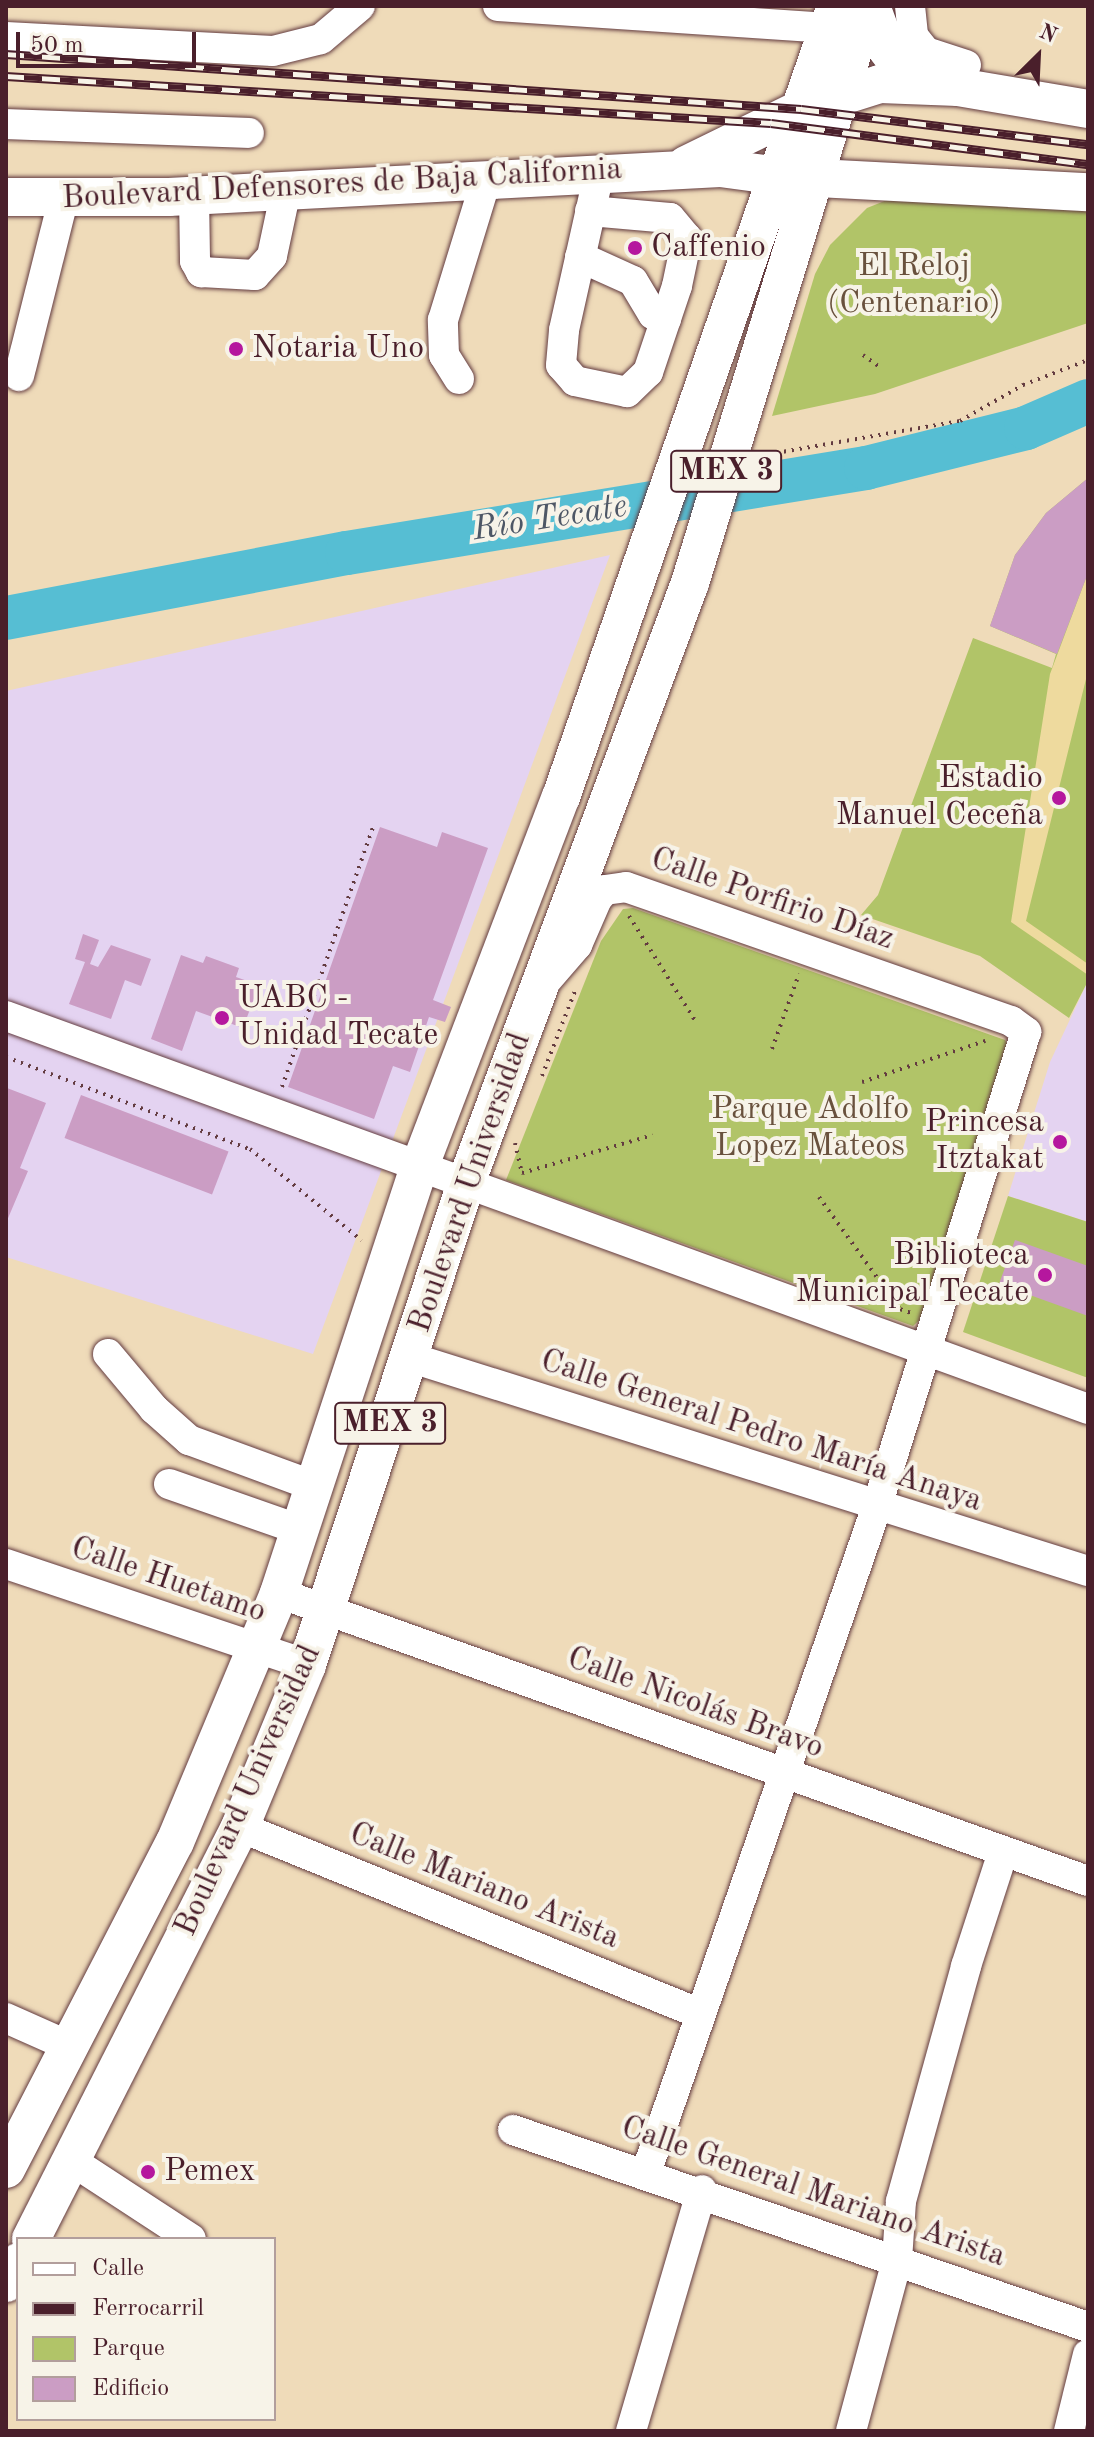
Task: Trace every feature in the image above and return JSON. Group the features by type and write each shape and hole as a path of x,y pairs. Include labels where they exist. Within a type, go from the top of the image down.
{"main road":[{"name":"MEX 3","path":"841,99 869,6"},
{"path":"869,6 887,49 913,85"},
{"name":"MEX 3","path":"801,109 832,17"},
{"name":"Boulevard Defensores de Baja California","path":"678,169 801,109 841,99 880,84 958,87 1088,109"},
{"name":"Boulevard Universidad","path":"32,2237 240,1827 307,1665 412,1358 466,1183 690,583 841,99"},
{"name":"Boulevard Universidad","path":"6,2201 14,2155 175,1842 279,1593 419,1168 633,595 801,109"},
{"name":"Boulevard Defensores de Baja California","path":"6,197 63,201 678,169 1088,192"},
{"path":"6,2283 16,2266"}],"street":[{"path":"6,37 273,51 321,39 360,6"},
{"path":"498,6 832,17"},
{"path":"910,6 913,36 926,52 966,65"},
{"path":"6,124 249,133"},
{"path":"590,211 670,218 681,226 687,238 666,319 648,372 627,392 566,376 561,365 564,330 590,211 599,173"},
{"path":"459,379 444,355 443,320 486,180"},
{"path":"194,195 195,261 201,272 255,275 272,256 286,190"},
{"path":"19,376 63,201"},
{"path":"580,257 633,281 653,314 666,319"},
{"name":"Calle Porfirio Díaz","path":"538,988 569,957 597,899 605,890 626,887 1011,1021 1026,1032 922,1351"},
{"path":"6,1016 419,1168 466,1183 517,1186 922,1351 1088,1409"},
{"path":"646,2173 876,1509 922,1351"},
{"path":"108,1354 154,1409 189,1440 314,1486"},
{"name":"Calle General Pedro María Anaya","path":"412,1358 876,1509 1088,1571"},
{"path":"169,1484 300,1530"},
{"name":"Calle Huetamo","path":"6,1564 307,1665"},
{"name":"Calle Nicolás Bravo","path":"279,1593 783,1775 1088,1881"},
{"name":"Calle Mariano Arista","path":"240,1827 701,2014"},
{"path":"851,2431 897,2260 901,2201 966,1966 1003,1852"},
{"path":"6,2018 71,2047"},
{"name":"Calle General Mariano Arista","path":"513,2130 702,2190 1088,2327"},
{"path":"72,2161 188,2237"},
{"path":"631,2431 702,2190"},
{"path":"1069,2431 1088,2354"}],"path":[{"path":"863,355 881,368"},
{"path":"776,453 960,421 1023,385 1088,360"},
{"path":"294,1096 280,1091 374,825"},
{"path":"618,914 625,910 696,1022"},
{"path":"772,1049 799,972"},
{"path":"537,1086 578,986"},
{"path":"862,1082 991,1039"},
{"path":"6,1057 250,1149 361,1240"},
{"path":"520,1129 515,1144 517,1186 653,1135"},
{"path":"819,1197 900,1309"}],"shaded area":[{"name":"UABC - Unidad Tecate","path":"610,555 313,1354 6,1257 6,691"},
{"path":"1088,981 1088,1222 1008,1196 1050,1062"}],"green space":[{"name":"El Reloj (Centenario)","path":"897,196 1088,208 1088,323 875,394 772,416 815,274 830,245 867,208"},
{"path":"1088,478 1088,981 1069,1018 980,956 861,915 878,895 973,638 1052,668 1056,654 990,626 1015,555 1046,513"},
{"name":"Parque Adolfo Lopez Mateos","path":"633,908 1005,1040 1010,1049 924,1316 913,1326 506,1180 601,941 623,909"},
{"path":"1008,1196 1088,1222 1088,1378 963,1332"}],"sand":[{"path":"1088,573 1088,671 1026,921 1088,964 1088,975 1011,922 1050,674"}],"building":[{"path":"1088,478 1088,573 1057,654 990,626 1015,555 1046,513"},
{"path":"380,827 437,847 442,832 488,848 433,1000 451,1007 445,1022 429,1017 410,1072 393,1066 374,1119 288,1087"},
{"path":"83,934 99,940 90,964 98,967 111,945 151,959 141,986 125,980 111,1019 69,1004 85,962 75,959"},
{"path":"181,955 203,963 206,956 239,968 236,977 259,985 243,1028 196,1011 182,1051 151,1039"},
{"path":"7,1088 46,1103 20,1168 28,1171 6,1223"},
{"path":"81,1095 229,1152 212,1195 65,1138"},
{"name":"Biblioteca Municipal Tecate","path":"1015,1240 1088,1266 1088,1316 999,1284"}],"waterway":[{"name":"Río Tecate","path":"6,618 347,553 866,468 1026,428 1088,401"}],"railway":[{"path":"6,54 801,109 1088,144"},
{"path":"6,76 771,123 1088,164"}],"place":[{"name":"Caffenio","path":"635,248"},
{"name":"Notaria Uno","path":"236,349"},
{"name":"Estadio Manuel Ceceña","path":"1059,798"},
{"name":"UABC - Unidad Tecate","path":"222,1018"},
{"name":"Princesa Itztakat","path":"1060,1142"},
{"name":"Biblioteca Municipal Tecate","path":"1045,1275"},
{"name":"Pemex","path":"148,2172"}]}
